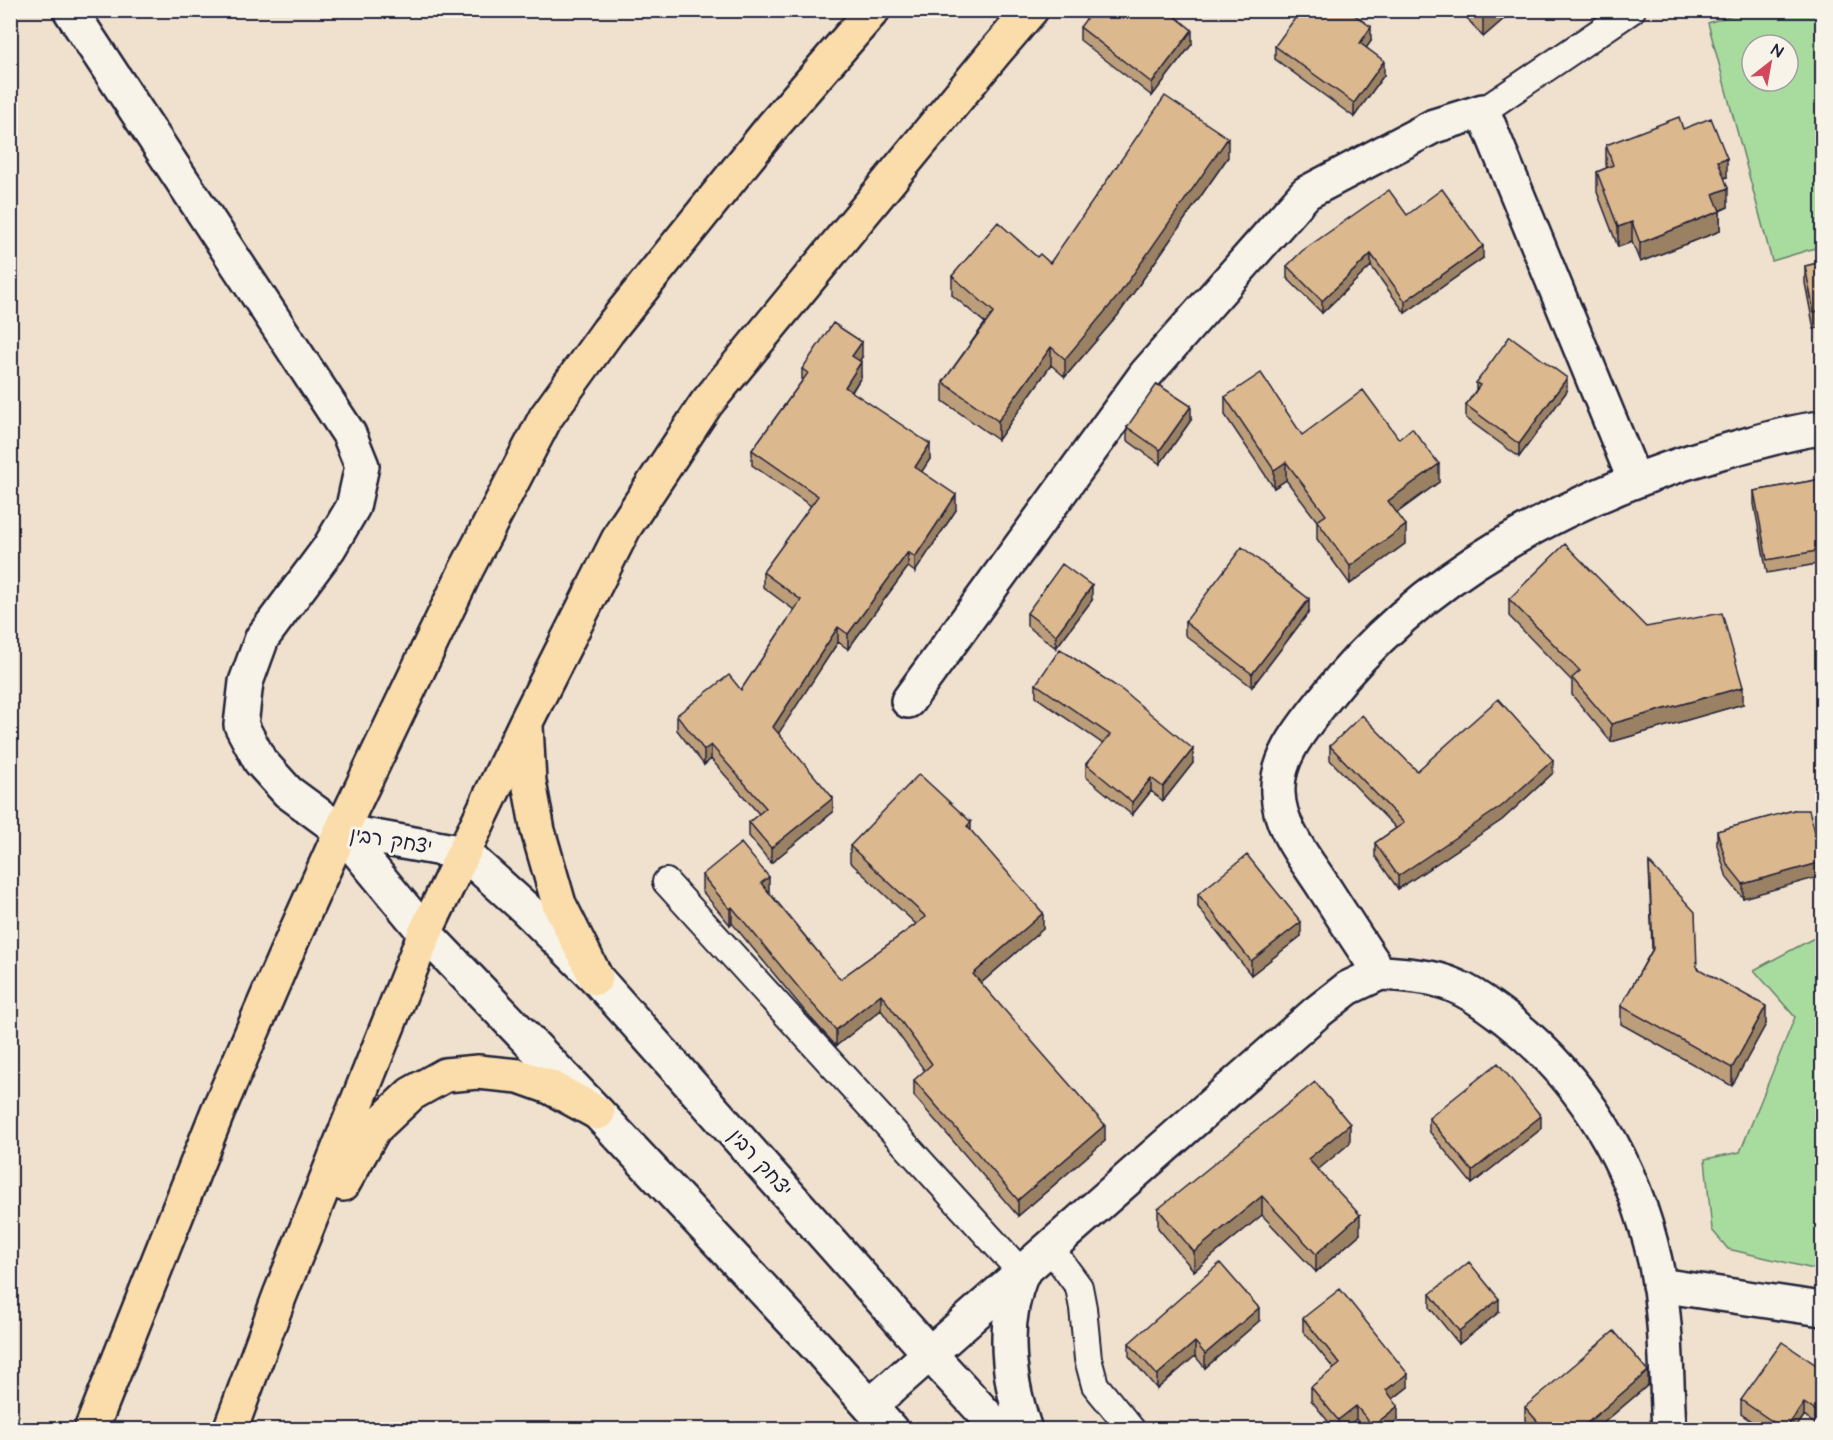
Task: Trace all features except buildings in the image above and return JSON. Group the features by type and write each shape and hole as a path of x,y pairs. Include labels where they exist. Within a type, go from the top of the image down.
{"highway":[{"path":"91,1430 218,1111 341,831 466,570 546,417 608,331 772,127 873,10"},
{"path":"230,1430 280,1295 425,933 526,722 624,528 706,404 1031,10"},
{"path":"526,722 529,782 538,831 559,904 596,978"},
{"path":"280,1295 374,1129 411,1094 445,1075 478,1072 519,1076 550,1087 597,1113"}],"street":[{"path":"70,10 349,434 362,466 353,507 329,548 262,638 246,682 242,725 260,761 288,792 341,831"},
{"path":"908,701 1146,374 1306,193 1434,126 1483,111 1635,481"},
{"path":"1380,973 1298,846 1282,817 1278,791 1281,768 1290,748 1301,729 1340,679 1383,634 1429,595 1478,560 1529,529 1635,481 1688,462 1742,446 1822,428"},
{"name":"יצחק רבין","path":"341,831 464,853 525,908 596,978 1000,1430"},
{"name":"יצחק רבין","path":"341,831 425,933 818,1348 881,1418"},
{"path":"881,1418 930,1354 1316,1013 1348,988 1380,973 1439,980 1478,997 1549,1057 1600,1122 1619,1155 1647,1226 1659,1285 1663,1322 1669,1430"},
{"path":"1022,1273 1014,1292 1009,1345 1017,1402 1025,1430"},
{"path":"1659,1285 1822,1310"}],"lane":[{"path":"1483,111 1632,10"},
{"path":"666,882 1022,1273"},
{"path":"1051,1249 1079,1287 1088,1359 1095,1385 1132,1430"}],"green space":[{"path":"1743,11 1822,11 1822,246 1772,261 1708,23"},
{"path":"1818,936 1822,941 1822,1271 1728,1249 1712,1230 1705,1159 1740,1152 1795,1017 1754,970"}]}
